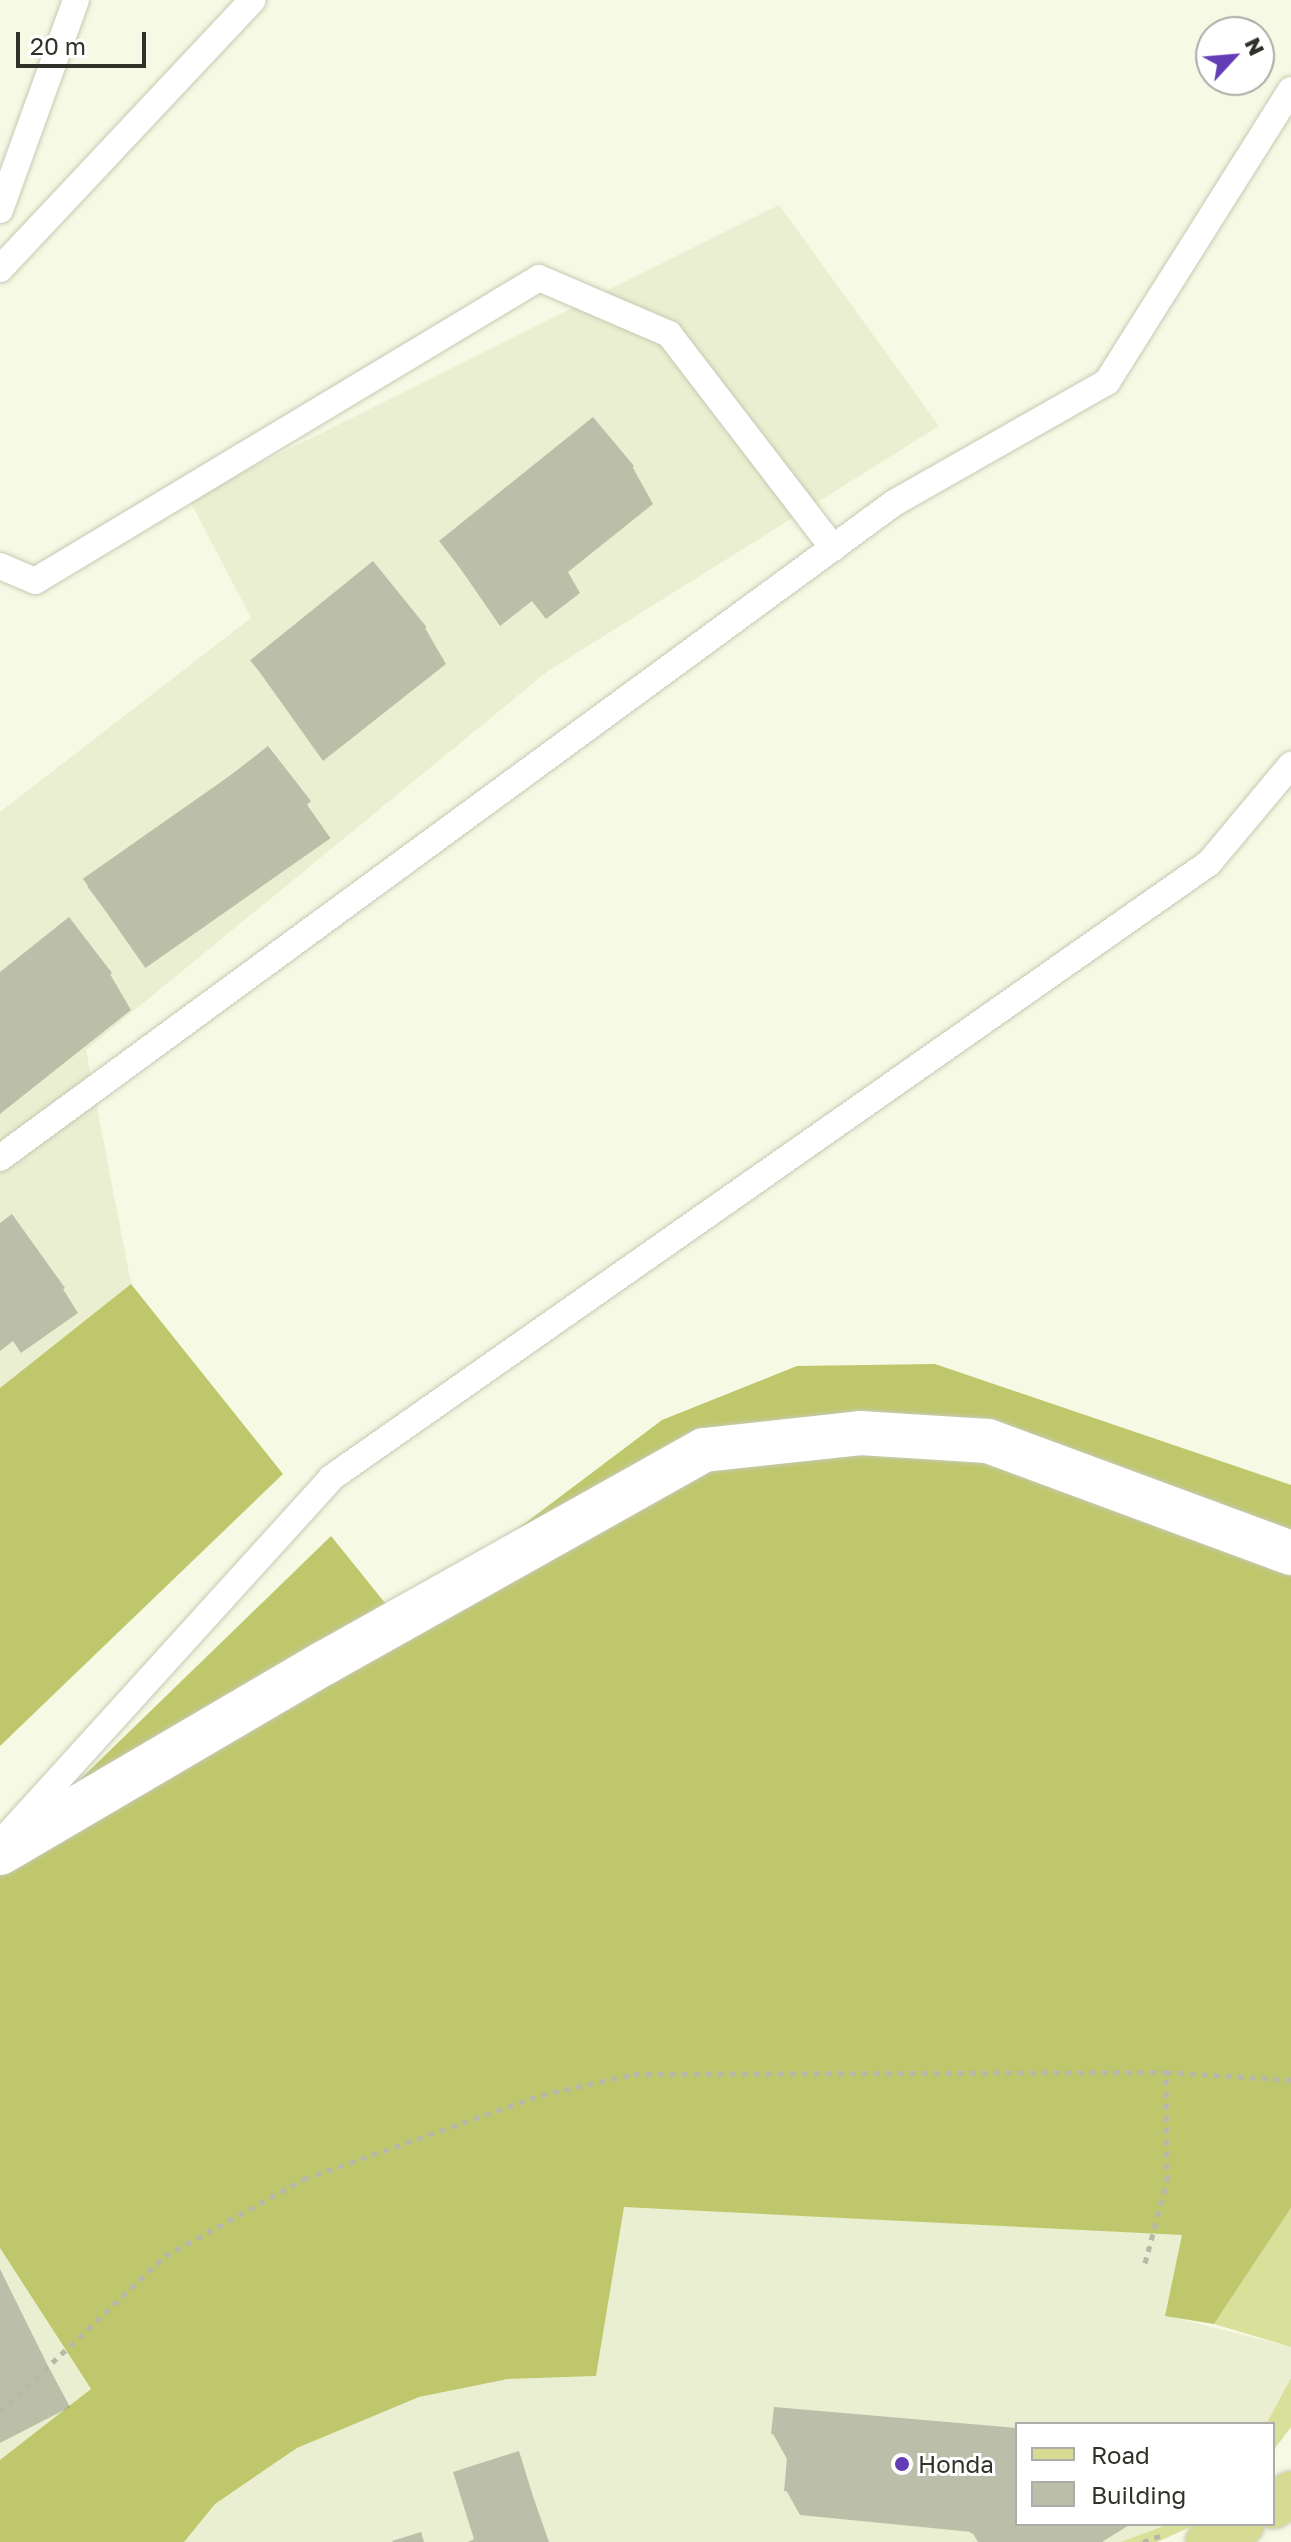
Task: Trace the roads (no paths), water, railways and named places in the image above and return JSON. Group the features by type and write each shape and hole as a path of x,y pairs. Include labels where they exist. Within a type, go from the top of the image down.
{"main road":[{"path":"1208,2542 1238,2526"}],"street":[{"path":"0,1853 326,1662 704,1450 860,1433 988,1441 1291,1553"}],"lane":[{"path":"0,210 76,0"},
{"path":"0,269 253,0"},
{"path":"0,1158 894,503 1107,382 1291,90"},
{"path":"0,566 35,581 539,278 669,334 833,548"},
{"path":"0,1843 331,1478 1209,863 1291,765"}],"place":[{"name":"Honda","path":"902,2464"}]}
